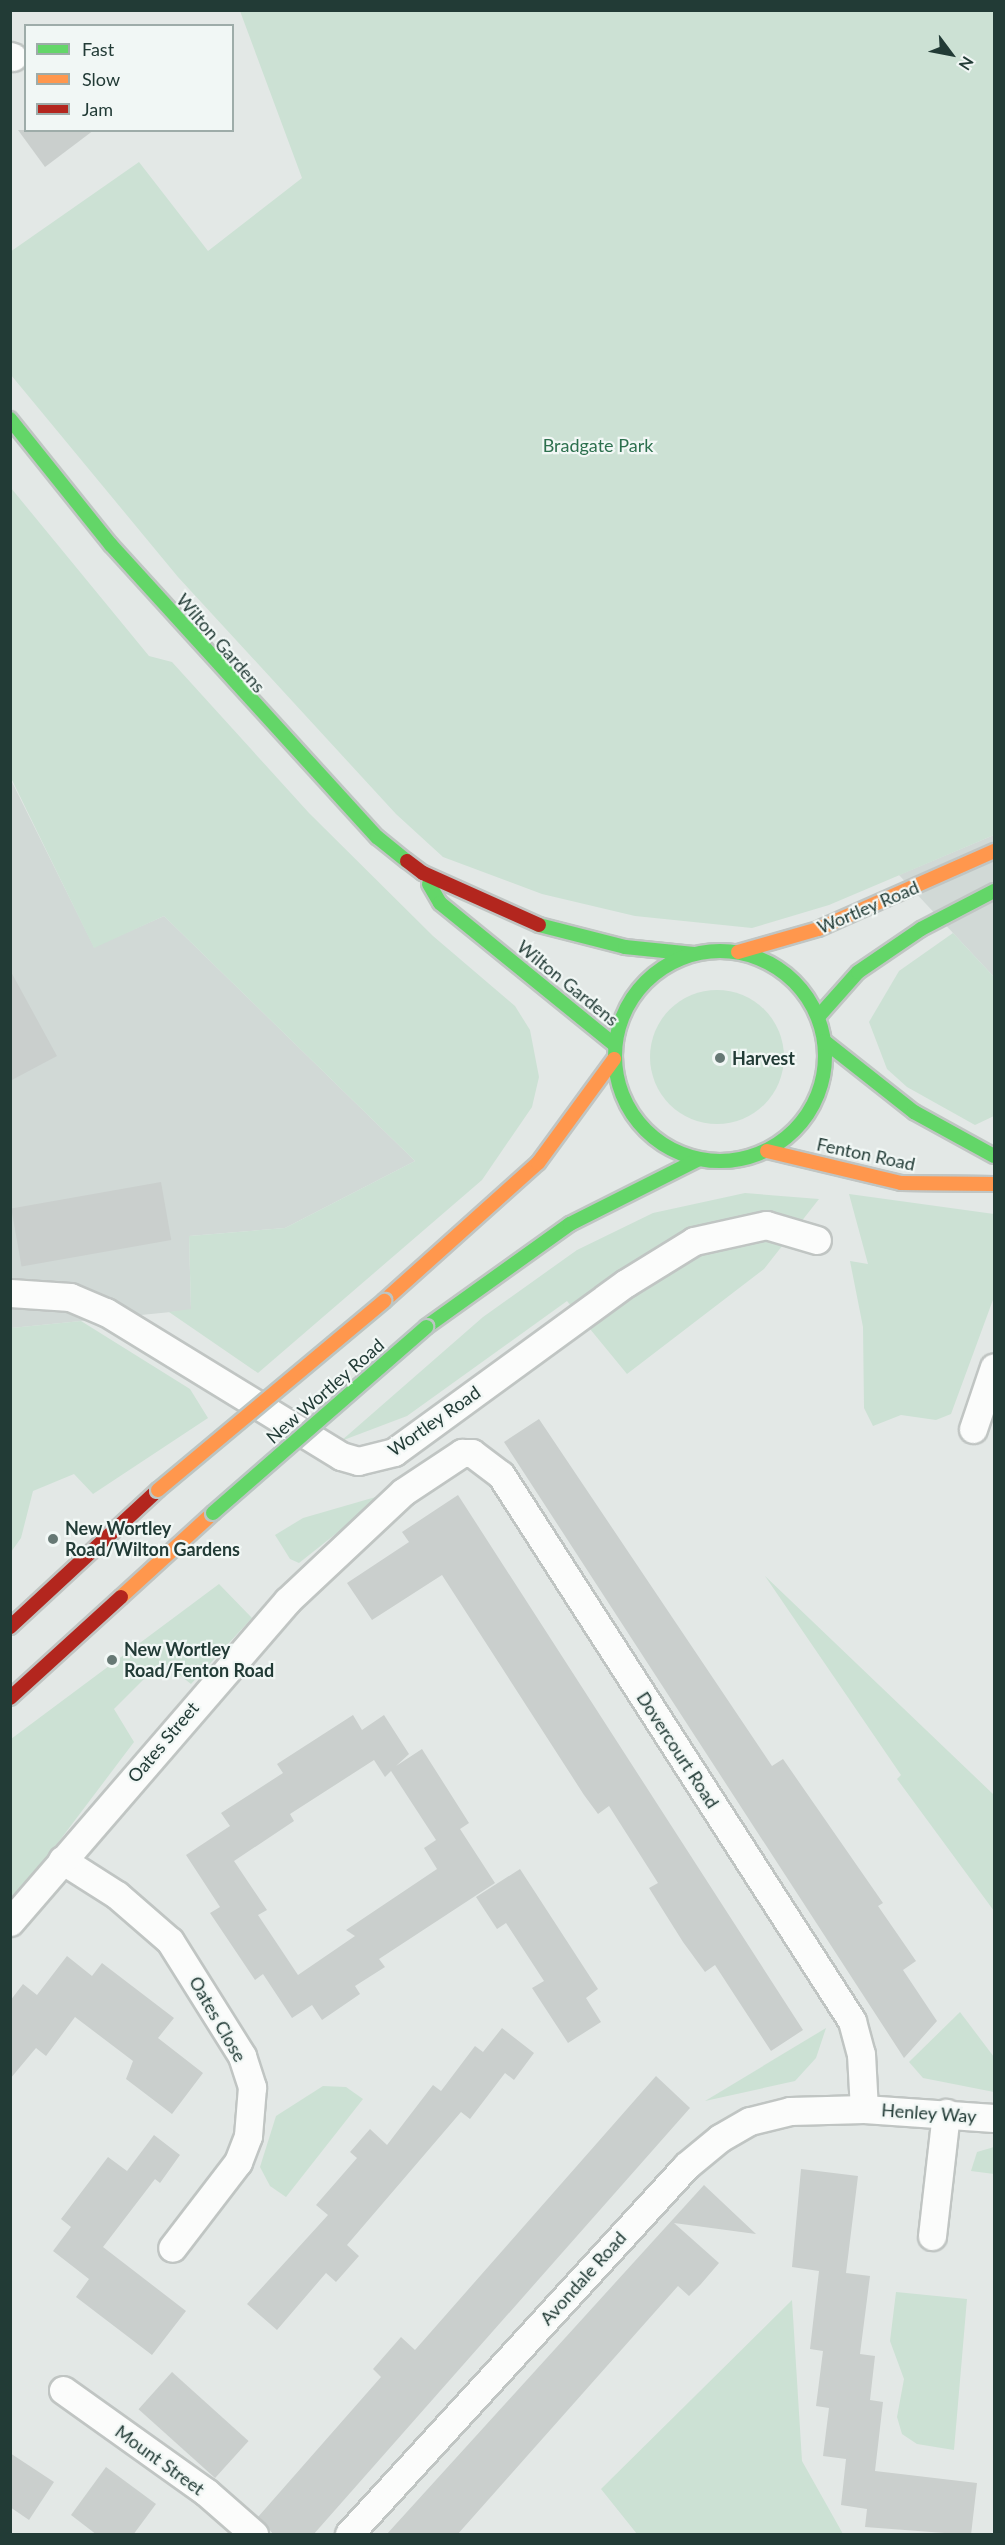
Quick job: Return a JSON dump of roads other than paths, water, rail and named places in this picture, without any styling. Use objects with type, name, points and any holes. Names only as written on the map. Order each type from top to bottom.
[{"type":"main road","name":"Wilton Gardens","points":[[10,418],[111,545],[279,735],[377,837],[423,873],[546,928],[625,946],[694,954]]},
{"type":"main road","name":"Wortley Road","points":[[738,952],[818,929],[994,851]]},
{"type":"main road","name":"Wilton Gardens","points":[[423,873],[440,903],[615,1052]]},
{"type":"main road","points":[[818,1017],[858,972],[921,928],[994,891]]},
{"type":"main road","points":[[738,952],[772,964],[790,979],[818,1017],[824,1041],[824,1074],[813,1105],[793,1132],[767,1151],[734,1160],[699,1160],[666,1147],[639,1124],[621,1094],[615,1052],[621,1020],[638,990],[670,963],[694,954],[738,952]]},
{"type":"main road","points":[[824,1041],[914,1112],[994,1156]]},
{"type":"main road","name":"New Wortley Road","points":[[10,1626],[158,1490],[384,1301],[538,1163],[615,1052]]},
{"type":"main road","name":"Fenton Road","points":[[767,1151],[902,1183],[994,1184]]},
{"type":"main road","name":"New Wortley Road","points":[[10,1698],[213,1513],[426,1327],[570,1224],[699,1160]]},
{"type":"street","name":"Wortley Road","points":[[10,1293],[70,1297],[106,1312],[341,1456],[358,1461],[394,1452],[626,1283],[694,1241],[766,1225],[817,1240]]},
{"type":"street","points":[[973,1429],[994,1367]]},
{"type":"street","name":"Dovercourt Road","points":[[430,1473],[462,1453],[482,1458],[501,1475],[852,2021],[861,2054],[864,2109]]},
{"type":"street","name":"Oates Street","points":[[10,1922],[208,1689],[319,1570],[430,1473]]},
{"type":"street","name":"Oates Close","points":[[62,1860],[117,1895],[170,1941],[242,2055],[252,2087],[248,2136],[238,2162],[172,2248]]},
{"type":"street","name":"Henley Way","points":[[864,2109],[994,2118]]},
{"type":"street","name":"Avondale Road","points":[[349,2535],[686,2166],[750,2121],[790,2111],[864,2109]]},
{"type":"street","points":[[932,2235],[946,2113]]},
{"type":"street","name":"Mount Street","points":[[63,2390],[206,2492],[254,2535]]},
{"type":"place","name":"Harvest","points":[[720,1058]]},
{"type":"place","name":"New Wortley Road/Wilton Gardens","points":[[53,1539]]},
{"type":"place","name":"New Wortley Road/Fenton Road","points":[[112,1660]]},
{"type":"park label","name":"Bradgate Park","points":[[598,445]]}]
